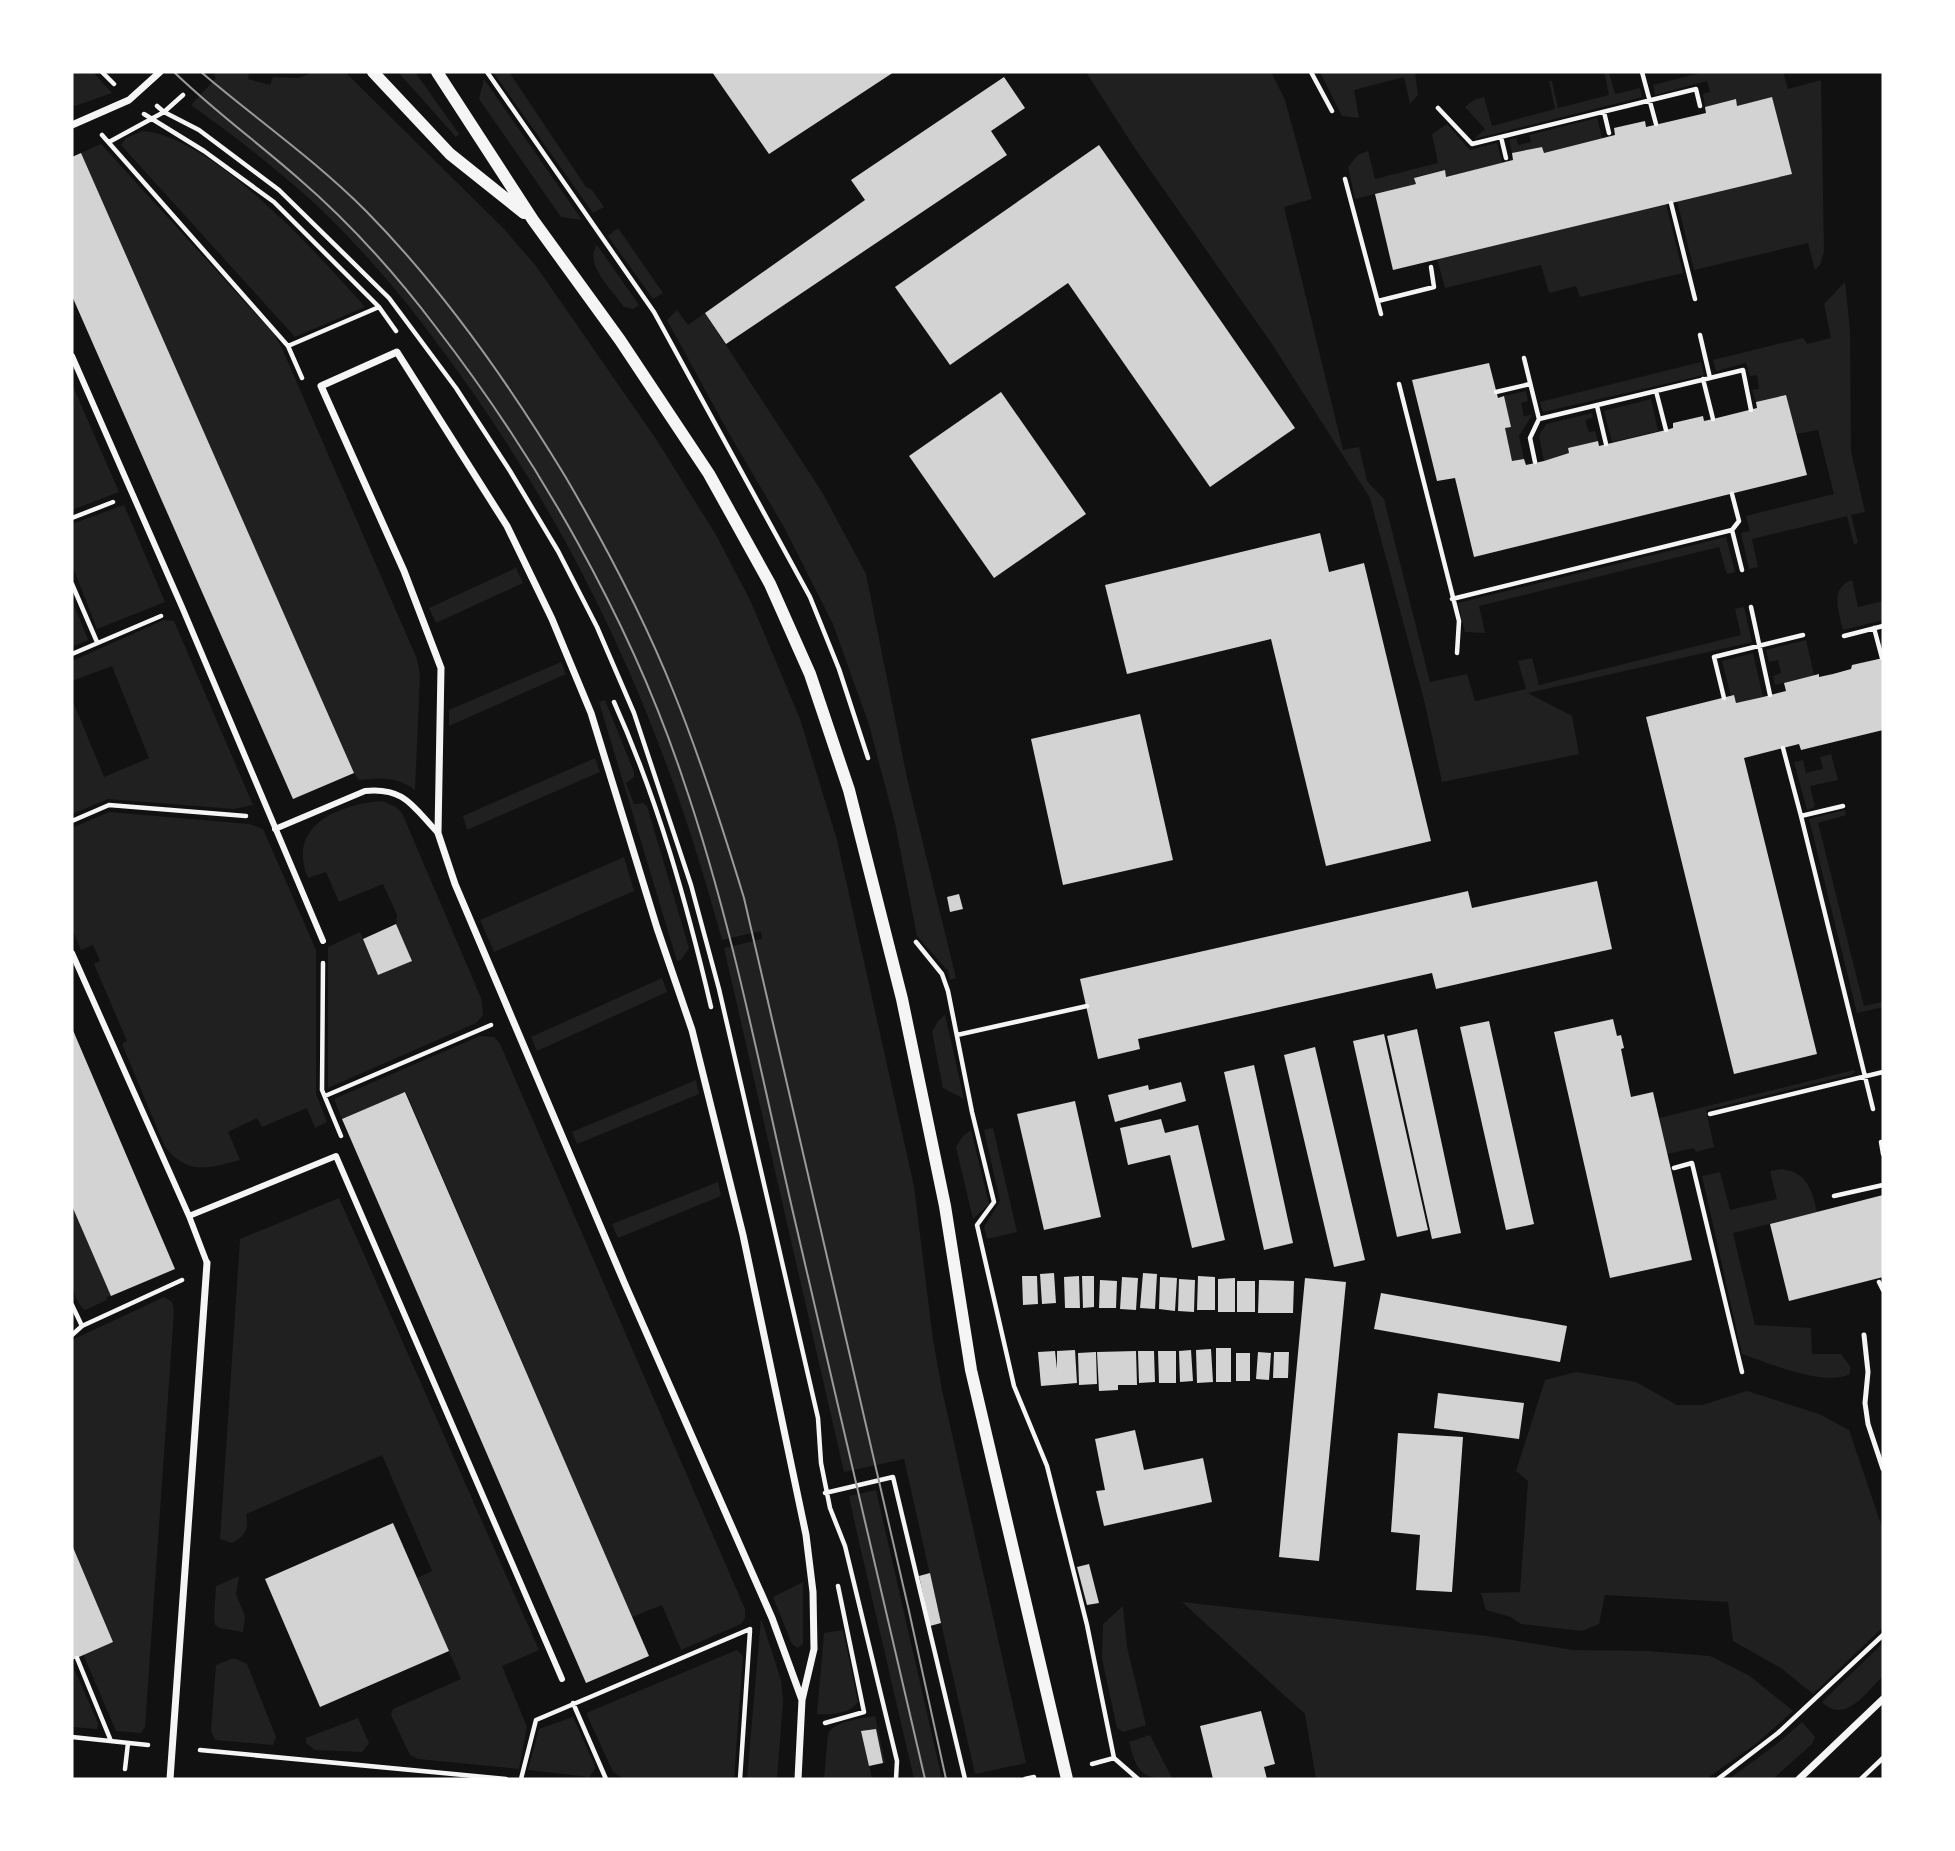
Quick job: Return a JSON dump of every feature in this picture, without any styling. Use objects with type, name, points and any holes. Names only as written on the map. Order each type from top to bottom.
[{"type":"street","points":[[72,125],[129,100],[160,72]]},
{"type":"street","points":[[373,72],[450,154],[533,220]]},
{"type":"street","points":[[441,73],[533,220],[648,382],[744,532],[793,634],[833,737],[902,999],[943,1194],[971,1370],[1068,1779]]},
{"type":"street","points":[[798,1779],[802,1700],[814,1649],[813,1592],[806,1535],[743,1235],[692,1030],[657,928],[594,723],[552,619],[507,526],[397,352],[321,386],[404,571],[441,668],[438,833],[455,884],[624,1282],[762,1595],[802,1700]]},
{"type":"street","points":[[72,356],[182,607],[323,941]]},
{"type":"street","points":[[275,829],[365,791],[380,790],[401,795],[438,833]]},
{"type":"street","points":[[72,954],[189,1216],[207,1263],[170,1779]]},
{"type":"street","points":[[189,1216],[336,1156],[562,1679]]},
{"type":"street","points":[[1799,1779],[1883,1699]]},
{"type":"lane","points":[[1864,1335],[1868,1372],[1865,1403],[1868,1424],[1883,1469]]},
{"type":"path","points":[[102,72],[117,88]]},
{"type":"path","points":[[1311,72],[1332,111]]},
{"type":"path","points":[[1642,72],[1656,124]]},
{"type":"path","points":[[1438,108],[1472,144],[1696,89],[1700,106]]},
{"type":"path","points":[[109,142],[164,113],[183,95]]},
{"type":"path","points":[[150,100],[164,113],[199,130]]},
{"type":"path","points":[[140,110],[151,120],[204,150]]},
{"type":"path","points":[[1604,112],[1609,133]]},
{"type":"path","points":[[86,119],[288,346],[305,384]]},
{"type":"path","points":[[1501,137],[1506,158]]},
{"type":"path","points":[[1345,179],[1381,314]]},
{"type":"path","points":[[1671,203],[1695,299]]},
{"type":"path","points":[[1378,301],[1434,287],[1431,267]]},
{"type":"path","points":[[288,346],[379,307]]},
{"type":"path","points":[[1700,335],[1710,378]]},
{"type":"path","points":[[1524,358],[1539,419],[1530,438],[1535,463]]},
{"type":"path","points":[[1539,419],[1743,370],[1751,410]]},
{"type":"path","points":[[1703,379],[1713,419]]},
{"type":"path","points":[[1496,392],[1530,383]]},
{"type":"path","points":[[1399,384],[1459,621],[1457,653]]},
{"type":"path","points":[[1656,391],[1666,430]]},
{"type":"path","points":[[1597,406],[1606,444]]},
{"type":"path","points":[[72,518],[133,494]]},
{"type":"path","points":[[1452,599],[1732,530],[1739,521],[1732,494]]},
{"type":"path","points":[[1732,530],[1742,570]]},
{"type":"path","points":[[72,584],[97,642]]},
{"type":"path","points":[[72,654],[182,607]]},
{"type":"path","points":[[1751,607],[1770,695]]},
{"type":"path","points":[[1844,636],[1883,626]]},
{"type":"path","points":[[1874,628],[1882,658]]},
{"type":"path","points":[[1724,698],[1714,657],[1803,635]]},
{"type":"path","points":[[622,719],[657,810],[697,947]]},
{"type":"path","points":[[1783,748],[1873,1110]]},
{"type":"path","points":[[72,821],[109,805],[247,816],[268,813]]},
{"type":"path","points":[[1801,816],[1843,806]]},
{"type":"path","points":[[323,941],[322,1090],[342,1140],[336,1156]]},
{"type":"path","points":[[708,944],[818,1418],[826,1492],[845,1546],[894,1747],[897,1761],[896,1779]]},
{"type":"path","points":[[1087,1006],[957,1035],[994,1202],[977,1225],[1000,1329],[1014,1386],[1047,1466],[1087,1625],[1114,1758],[1138,1779]]},
{"type":"path","points":[[325,1096],[496,1023]]},
{"type":"path","points":[[1710,1114],[1883,1072]]},
{"type":"path","points":[[1881,1142],[1883,1154]]},
{"type":"path","points":[[1674,1168],[1692,1163],[1742,1372]]},
{"type":"path","points":[[1834,1196],[1883,1185]]},
{"type":"path","points":[[73,1332],[182,1280]]},
{"type":"path","points":[[1879,1282],[1883,1290]]},
{"type":"path","points":[[73,1309],[82,1326]]},
{"type":"path","points":[[814,1495],[893,1477],[965,1779]]},
{"type":"path","points":[[824,1733],[825,1721],[864,1712],[837,1581]]},
{"type":"path","points":[[521,1779],[536,1720],[750,1629],[740,1779]]},
{"type":"path","points":[[1718,1779],[1788,1724],[1883,1635]]},
{"type":"path","points":[[76,1658],[111,1741]]},
{"type":"path","points":[[574,1704],[606,1779]]},
{"type":"path","points":[[72,1737],[148,1745]]},
{"type":"path","points":[[125,1769],[128,1743]]},
{"type":"path","points":[[200,1750],[506,1779]]},
{"type":"path","points":[[1092,1763],[1114,1758]]},
{"type":"path","points":[[1861,1779],[1883,1758]]},
{"type":"path","points":[[1025,1779],[1034,1777]]},
{"type":"shaded area","points":[[72,72],[93,72],[112,93],[72,107]]},
{"type":"shaded area","points":[[217,72],[249,72],[248,79],[270,85],[273,77],[299,78],[314,72],[345,72],[504,229],[536,266],[656,439],[716,535],[751,602],[800,719],[837,840],[914,1186],[933,1340],[942,1390],[1026,1763],[975,1774],[904,1459],[844,1472],[724,948],[762,939],[761,931],[722,940],[677,793],[621,654],[554,520],[514,455],[433,338],[350,238],[290,181],[191,105],[216,78],[214,75]]},
{"type":"shaded area","points":[[398,72],[415,72],[459,134],[456,137]]},
{"type":"shaded area","points":[[493,72],[509,72],[586,187],[592,190],[604,207],[593,213]]},
{"type":"shaded area","points":[[1086,72],[1271,72],[1285,100],[1312,199],[1284,207],[1343,450],[1359,447],[1367,481],[1384,499],[1430,682],[1467,674],[1475,701],[1526,689],[1518,661],[1532,658],[1539,685],[1741,635],[1735,609],[1744,607],[1752,642],[1528,693],[1572,716],[1579,754],[1442,782],[1425,704],[1370,498],[1272,344],[1136,150]]},
{"type":"shaded area","points":[[1320,72],[1415,72],[1418,95],[1410,104],[1404,77],[1354,90],[1359,118],[1342,116]]},
{"type":"shaded area","points":[[1604,72],[1609,72],[1615,94],[1640,88],[1642,97],[1474,139],[1485,129],[1465,107],[1474,100],[1484,97],[1492,126],[1555,109],[1549,81],[1552,81],[1558,108],[1609,95]]},
{"type":"shaded area","points":[[1704,72],[1783,72],[1788,89],[1821,80],[1824,251],[1820,265],[1815,270],[1808,243],[1694,270],[1677,201],[1791,173],[1772,97],[1737,106],[1736,100],[1705,107],[1703,94],[1710,92],[1707,81],[1655,95],[1653,85]]},
{"type":"shaded area","points":[[484,79],[582,220],[561,217],[479,99]]},
{"type":"shaded area","points":[[1597,118],[1602,138],[1544,153],[1542,147],[1512,153],[1509,140],[1516,138],[1518,145],[1531,142],[1529,135]]},
{"type":"shaded area","points":[[1447,124],[1470,150],[1497,143],[1502,163],[1446,177],[1444,170],[1415,177],[1416,184],[1355,199],[1348,167],[1358,155],[1368,151],[1375,179],[1438,163],[1432,134]]},
{"type":"shaded area","points":[[143,131],[171,138],[200,153],[232,175],[293,230],[365,307],[295,337],[121,145],[126,138]]},
{"type":"shaded area","points":[[101,144],[274,334],[281,346],[417,659],[420,676],[415,790],[401,782],[388,779],[359,780],[354,773],[81,153]]},
{"type":"shaded area","points":[[1666,204],[1683,273],[1580,297],[1576,286],[1549,293],[1541,265],[1445,288],[1437,259]]},
{"type":"shaded area","points":[[618,228],[663,293],[653,299],[608,236]]},
{"type":"shaded area","points":[[597,245],[639,305],[633,309],[624,307],[596,269],[594,252]]},
{"type":"shaded area","points":[[1845,282],[1850,330],[1851,451],[1865,512],[1851,515],[1858,543],[1854,544],[1847,516],[1752,539],[1758,567],[1749,569],[1741,533],[1750,531],[1746,516],[1834,494],[1818,430],[1796,434],[1786,395],[1756,402],[1752,390],[1759,389],[1757,375],[1750,376],[1746,363],[1716,371],[1713,360],[1803,338],[1807,344],[1831,338],[1824,304]]},
{"type":"shaded area","points":[[677,310],[688,325],[705,313],[822,492],[866,574],[907,778],[956,978],[950,980],[948,971],[917,936],[895,823],[869,725],[833,624],[784,527],[667,320]]},
{"type":"shaded area","points":[[1701,362],[1704,375],[1543,412],[1540,402]]},
{"type":"shaded area","points":[[72,384],[119,492],[72,510]]},
{"type":"shaded area","points":[[1526,391],[1528,401],[1521,403],[1524,416],[1532,415],[1519,436],[1524,459],[1512,461],[1505,428],[1504,396]]},
{"type":"shaded area","points":[[1651,399],[1658,431],[1612,442],[1604,411]]},
{"type":"shaded area","points":[[1592,413],[1593,417],[1585,420],[1589,432],[1595,431],[1598,441],[1568,448],[1569,453],[1544,461],[1539,436],[1546,424]]},
{"type":"shaded area","points":[[124,505],[165,602],[97,629],[72,565],[72,524]]},
{"type":"shaded area","points":[[1726,537],[1735,572],[1727,574],[1719,547],[1479,606],[1485,633],[1465,632],[1458,603]]},
{"type":"shaded area","points":[[516,568],[523,583],[436,623],[429,608]]},
{"type":"shaded area","points":[[1852,580],[1858,607],[1883,601],[1883,620],[1843,630],[1838,595],[1840,589]]},
{"type":"shaded area","points":[[72,600],[88,640],[72,647]]},
{"type":"shaded area","points":[[164,620],[174,621],[253,805],[234,809],[108,799],[72,814],[72,699],[104,777],[149,758],[112,666],[72,681],[72,661]]},
{"type":"shaded area","points":[[1806,640],[1814,675],[1775,685],[1773,676],[1781,673],[1778,660],[1769,662],[1766,650]]},
{"type":"shaded area","points":[[1753,653],[1763,697],[1736,703],[1734,695],[1731,696],[1722,661]]},
{"type":"shaded area","points":[[561,662],[566,674],[449,726],[449,710]]},
{"type":"shaded area","points":[[605,700],[634,772],[634,777],[626,783],[634,804],[643,803],[647,806],[689,948],[681,960],[677,961],[599,702]]},
{"type":"shaded area","points":[[1831,754],[1838,780],[1810,786],[1815,807],[1807,810],[1794,762],[1803,760],[1806,773],[1823,769],[1820,757]]},
{"type":"shaded area","points":[[595,758],[600,772],[467,830],[463,816]]},
{"type":"shaded area","points":[[383,801],[402,813],[481,998],[483,1015],[476,1023],[328,1088],[328,947],[360,932],[378,974],[397,915],[383,884],[339,902],[326,872],[308,878],[303,860],[304,844],[321,821],[335,813],[350,807]]},
{"type":"shaded area","points":[[1845,810],[1846,815],[1818,823],[1864,1006],[1883,1002],[1883,1007],[1857,1013],[1809,819]]},
{"type":"shaded area","points":[[109,812],[249,824],[263,829],[316,950],[316,1094],[327,1122],[315,1128],[307,1108],[262,1127],[257,1118],[228,1132],[240,1160],[209,1167],[191,1166],[182,1162],[165,1147],[122,1044],[127,1041],[94,964],[100,961],[93,945],[81,950],[72,929],[72,828]]},
{"type":"shaded area","points":[[624,857],[634,891],[494,952],[480,920]]},
{"type":"shaded area","points":[[662,978],[667,992],[537,1051],[531,1037]]},
{"type":"shaded area","points":[[945,1015],[964,1099],[943,1088],[932,1032]]},
{"type":"shaded area","points":[[480,1036],[494,1037],[500,1044],[745,1609],[745,1618],[741,1624],[681,1650],[662,1605],[632,1617],[406,1092],[342,1119],[334,1099]]},
{"type":"shaded area","points":[[1854,1070],[1851,1075],[1706,1110],[1714,1147],[1696,1152],[1694,1148],[1667,1154],[1659,1118]]},
{"type":"shaded area","points":[[696,1080],[699,1094],[577,1144],[572,1132]]},
{"type":"shaded area","points":[[993,1128],[1017,1232],[987,1239],[984,1227],[1000,1201],[984,1130]]},
{"type":"shaded area","points":[[971,1130],[989,1204],[973,1219],[956,1147]]},
{"type":"shaded area","points":[[1782,1169],[1803,1178],[1813,1196],[1817,1212],[1733,1233],[1755,1325],[1811,1328],[1812,1354],[1841,1354],[1850,1366],[1850,1374],[1826,1378],[1812,1376],[1742,1354],[1702,1176],[1720,1172],[1730,1210],[1777,1199],[1770,1171]]},
{"type":"shaded area","points":[[718,1182],[721,1196],[618,1238],[612,1224]]},
{"type":"shaded area","points":[[339,1198],[539,1650],[502,1666],[527,1727],[519,1769],[418,1759],[410,1755],[391,1715],[393,1709],[461,1679],[417,1578],[432,1571],[382,1455],[246,1514],[247,1527],[241,1537],[232,1543],[220,1539],[240,1239]]},
{"type":"shaded area","points":[[72,1206],[111,1296],[85,1310],[78,1302],[72,1277]]},
{"type":"shaded area","points":[[164,1297],[172,1302],[174,1311],[145,1727],[141,1733],[116,1731],[83,1654],[113,1642],[72,1545],[72,1340]]},
{"type":"shaded area","points":[[1576,1372],[1636,1382],[1677,1405],[1702,1405],[1747,1391],[1819,1414],[1849,1430],[1883,1530],[1883,1627],[1813,1694],[1781,1668],[1733,1641],[1728,1602],[1605,1595],[1599,1624],[1582,1631],[1521,1624],[1511,1617],[1486,1610],[1481,1593],[1520,1592],[1528,1481],[1516,1471],[1545,1380]]},
{"type":"shaded area","points":[[876,1490],[942,1779],[914,1779],[857,1533],[849,1496]]},
{"type":"shaded area","points":[[239,1576],[236,1594],[245,1616],[243,1632],[220,1628],[215,1625],[214,1617],[216,1586]]},
{"type":"shaded area","points":[[803,1582],[803,1644],[798,1648],[792,1644],[773,1597]]},
{"type":"shaded area","points":[[1182,1602],[1487,1636],[1573,1650],[1647,1651],[1710,1656],[1750,1676],[1793,1711],[1757,1743],[1706,1779],[1316,1779],[1305,1714]]},
{"type":"shaded area","points":[[1123,1606],[1127,1647],[1146,1725],[1123,1732],[1117,1728],[1102,1659],[1103,1624]]},
{"type":"shaded area","points":[[761,1618],[781,1680],[783,1701],[777,1779],[747,1779]]},
{"type":"shaded area","points":[[843,1630],[858,1702],[845,1711],[817,1714],[824,1633]]},
{"type":"shaded area","points":[[1883,1643],[1883,1676],[1863,1697],[1855,1704],[1839,1710],[1822,1702]]},
{"type":"shaded area","points":[[737,1650],[743,1656],[734,1779],[624,1779],[613,1772],[586,1713]]},
{"type":"shaded area","points":[[234,1658],[247,1664],[276,1737],[273,1745],[215,1740],[211,1731],[216,1665]]},
{"type":"shaded area","points":[[72,1664],[98,1723],[97,1729],[72,1727]]},
{"type":"shaded area","points":[[875,1716],[885,1763],[876,1729],[862,1732],[872,1779],[824,1779],[828,1734],[831,1729],[849,1721]]},
{"type":"shaded area","points":[[573,1717],[594,1764],[595,1769],[589,1777],[528,1770],[539,1729]]},
{"type":"shaded area","points":[[358,1718],[369,1743],[362,1752],[315,1750],[306,1743],[306,1738]]},
{"type":"shaded area","points":[[1802,1722],[1815,1737],[1812,1744],[1773,1779],[1729,1779],[1778,1743]]},
{"type":"shaded area","points":[[1150,1735],[1173,1779],[1147,1775],[1138,1767],[1129,1742]]},
{"type":"building","points":[[712,72],[894,72],[769,154]]},
{"type":"building","points":[[1004,77],[1025,108],[991,131],[1007,155],[726,344],[705,313],[865,200],[851,180]]},
{"type":"building","points":[[1772,97],[1792,174],[1393,270],[1375,194],[1416,184],[1414,178],[1445,170],[1446,177],[1513,160],[1512,153],[1542,147],[1544,153],[1615,135],[1614,128],[1645,121],[1646,127],[1706,113],[1705,107],[1736,99],[1737,106]]},
{"type":"building","points":[[1099,145],[1295,428],[1210,487],[1068,283],[950,365],[895,287]]},
{"type":"building","points":[[81,153],[354,773],[293,799],[72,296],[72,157]]},
{"type":"building","points":[[1489,363],[1498,398],[1504,396],[1511,427],[1505,428],[1512,461],[1524,459],[1526,465],[1544,461],[1569,453],[1568,448],[1598,441],[1599,446],[1673,428],[1673,423],[1703,416],[1704,421],[1713,419],[1757,408],[1756,402],[1786,395],[1807,475],[1474,557],[1455,478],[1437,481],[1412,380]]},
{"type":"building","points":[[1001,392],[1086,514],[994,578],[909,456]]},
{"type":"building","points":[[1320,533],[1329,572],[1364,563],[1431,841],[1326,866],[1271,639],[1127,674],[1105,585]]},
{"type":"building","points":[[1883,658],[1883,730],[1801,750],[1799,744],[1744,758],[1817,1054],[1734,1074],[1646,717],[1734,695],[1736,703],[1763,697],[1786,691],[1784,683],[1819,674],[1819,677],[1833,674],[1851,669],[1852,665]]},
{"type":"building","points":[[1140,714],[1173,860],[1063,885],[1031,739]]},
{"type":"building","points":[[1597,881],[1612,949],[1436,989],[1432,973],[1138,1039],[1140,1049],[1098,1059],[1080,979],[1468,891],[1472,908]]},
{"type":"building","points":[[959,894],[963,909],[950,912],[947,897]]},
{"type":"building","points":[[396,924],[412,961],[378,975],[363,939]]},
{"type":"building","points":[[1613,1019],[1617,1036],[1621,1035],[1624,1048],[1621,1049],[1631,1097],[1653,1092],[1692,1260],[1610,1278],[1554,1032]]},
{"type":"building","points":[[1489,1021],[1534,1224],[1506,1230],[1460,1027]]},
{"type":"building","points":[[72,1028],[175,1269],[111,1296],[72,1206]]},
{"type":"building","points":[[1417,1029],[1461,1233],[1432,1239],[1387,1036]]},
{"type":"building","points":[[1384,1034],[1428,1230],[1397,1237],[1353,1041]]},
{"type":"building","points":[[1315,1047],[1365,1260],[1334,1267],[1284,1055]]},
{"type":"building","points":[[1254,1065],[1293,1243],[1264,1250],[1224,1072]]},
{"type":"building","points":[[1181,1082],[1186,1101],[1115,1122],[1108,1095],[1148,1085],[1149,1090]]},
{"type":"building","points":[[405,1092],[649,1656],[586,1683],[342,1119]]},
{"type":"building","points":[[1075,1101],[1101,1217],[1044,1230],[1017,1114]]},
{"type":"building","points":[[1161,1119],[1165,1133],[1198,1125],[1225,1240],[1192,1248],[1170,1155],[1128,1165],[1120,1128]]},
{"type":"building","points":[[1883,1195],[1883,1277],[1789,1301],[1770,1224]]},
{"type":"building","points":[[1054,1273],[1056,1303],[1042,1304],[1040,1274]]},
{"type":"building","points":[[1143,1273],[1157,1274],[1155,1309],[1140,1308]]},
{"type":"building","points":[[1022,1276],[1037,1276],[1038,1304],[1023,1305]]},
{"type":"building","points":[[1079,1276],[1080,1308],[1065,1308],[1064,1277]]},
{"type":"building","points":[[1082,1276],[1094,1276],[1094,1307],[1083,1308]]},
{"type":"building","points":[[1198,1276],[1215,1277],[1215,1310],[1197,1310]]},
{"type":"building","points":[[1122,1277],[1138,1278],[1136,1310],[1120,1309]]},
{"type":"building","points":[[1160,1277],[1177,1278],[1175,1311],[1159,1309]]},
{"type":"building","points":[[1235,1278],[1235,1312],[1218,1312],[1218,1279]]},
{"type":"building","points":[[1305,1278],[1346,1282],[1319,1561],[1279,1557]]},
{"type":"building","points":[[1179,1279],[1195,1280],[1194,1312],[1178,1311]]},
{"type":"building","points":[[1100,1280],[1117,1281],[1116,1308],[1099,1308]]},
{"type":"building","points":[[1259,1280],[1294,1281],[1293,1313],[1258,1313]]},
{"type":"building","points":[[1237,1281],[1255,1281],[1255,1312],[1237,1312]]},
{"type":"building","points":[[1381,1293],[1567,1326],[1560,1362],[1374,1329]]},
{"type":"building","points":[[1216,1348],[1231,1348],[1231,1382],[1216,1382]]},
{"type":"building","points":[[1211,1349],[1213,1382],[1197,1383],[1196,1350]]},
{"type":"building","points":[[1075,1350],[1077,1383],[1041,1386],[1038,1352],[1055,1351],[1057,1369],[1057,1351]]},
{"type":"building","points":[[1191,1350],[1193,1381],[1180,1382],[1179,1351]]},
{"type":"building","points":[[1136,1351],[1137,1385],[1118,1385],[1118,1390],[1099,1391],[1097,1352]]},
{"type":"building","points":[[1138,1351],[1154,1351],[1155,1382],[1139,1383]]},
{"type":"building","points":[[1158,1351],[1176,1351],[1176,1383],[1159,1383]]},
{"type":"building","points":[[1096,1352],[1097,1384],[1079,1385],[1078,1353]]},
{"type":"building","points":[[1258,1352],[1271,1353],[1269,1380],[1256,1379]]},
{"type":"building","points":[[1274,1352],[1289,1352],[1288,1378],[1273,1378]]},
{"type":"building","points":[[1236,1353],[1250,1353],[1250,1381],[1236,1381]]},
{"type":"building","points":[[1438,1393],[1524,1403],[1519,1439],[1434,1428]]},
{"type":"building","points":[[1135,1430],[1144,1470],[1203,1458],[1212,1502],[1104,1526],[1096,1491],[1105,1490],[1095,1439]]},
{"type":"building","points":[[1398,1433],[1463,1437],[1452,1592],[1416,1590],[1420,1535],[1391,1532]]},
{"type":"building","points":[[393,1523],[449,1651],[320,1707],[265,1579]]},
{"type":"building","points":[[72,1545],[113,1642],[72,1660]]},
{"type":"building","points":[[1089,1564],[1099,1603],[1087,1605],[1077,1567]]},
{"type":"building","points":[[930,1573],[941,1623],[930,1626],[919,1576]]},
{"type":"building","points":[[1261,1711],[1275,1764],[1264,1767],[1267,1779],[1213,1779],[1200,1726]]},
{"type":"building","points":[[876,1729],[883,1763],[869,1766],[861,1731]]},
{"type":"tram line","points":[[174,72],[335,212],[388,267],[420,306],[473,377],[545,486],[578,543],[636,660],[683,779],[730,938],[925,1779]]},
{"type":"tram line","points":[[201,72],[346,192],[395,241],[448,305],[498,372],[565,476],[624,583],[650,637],[684,718],[744,898],[946,1779]]}]
